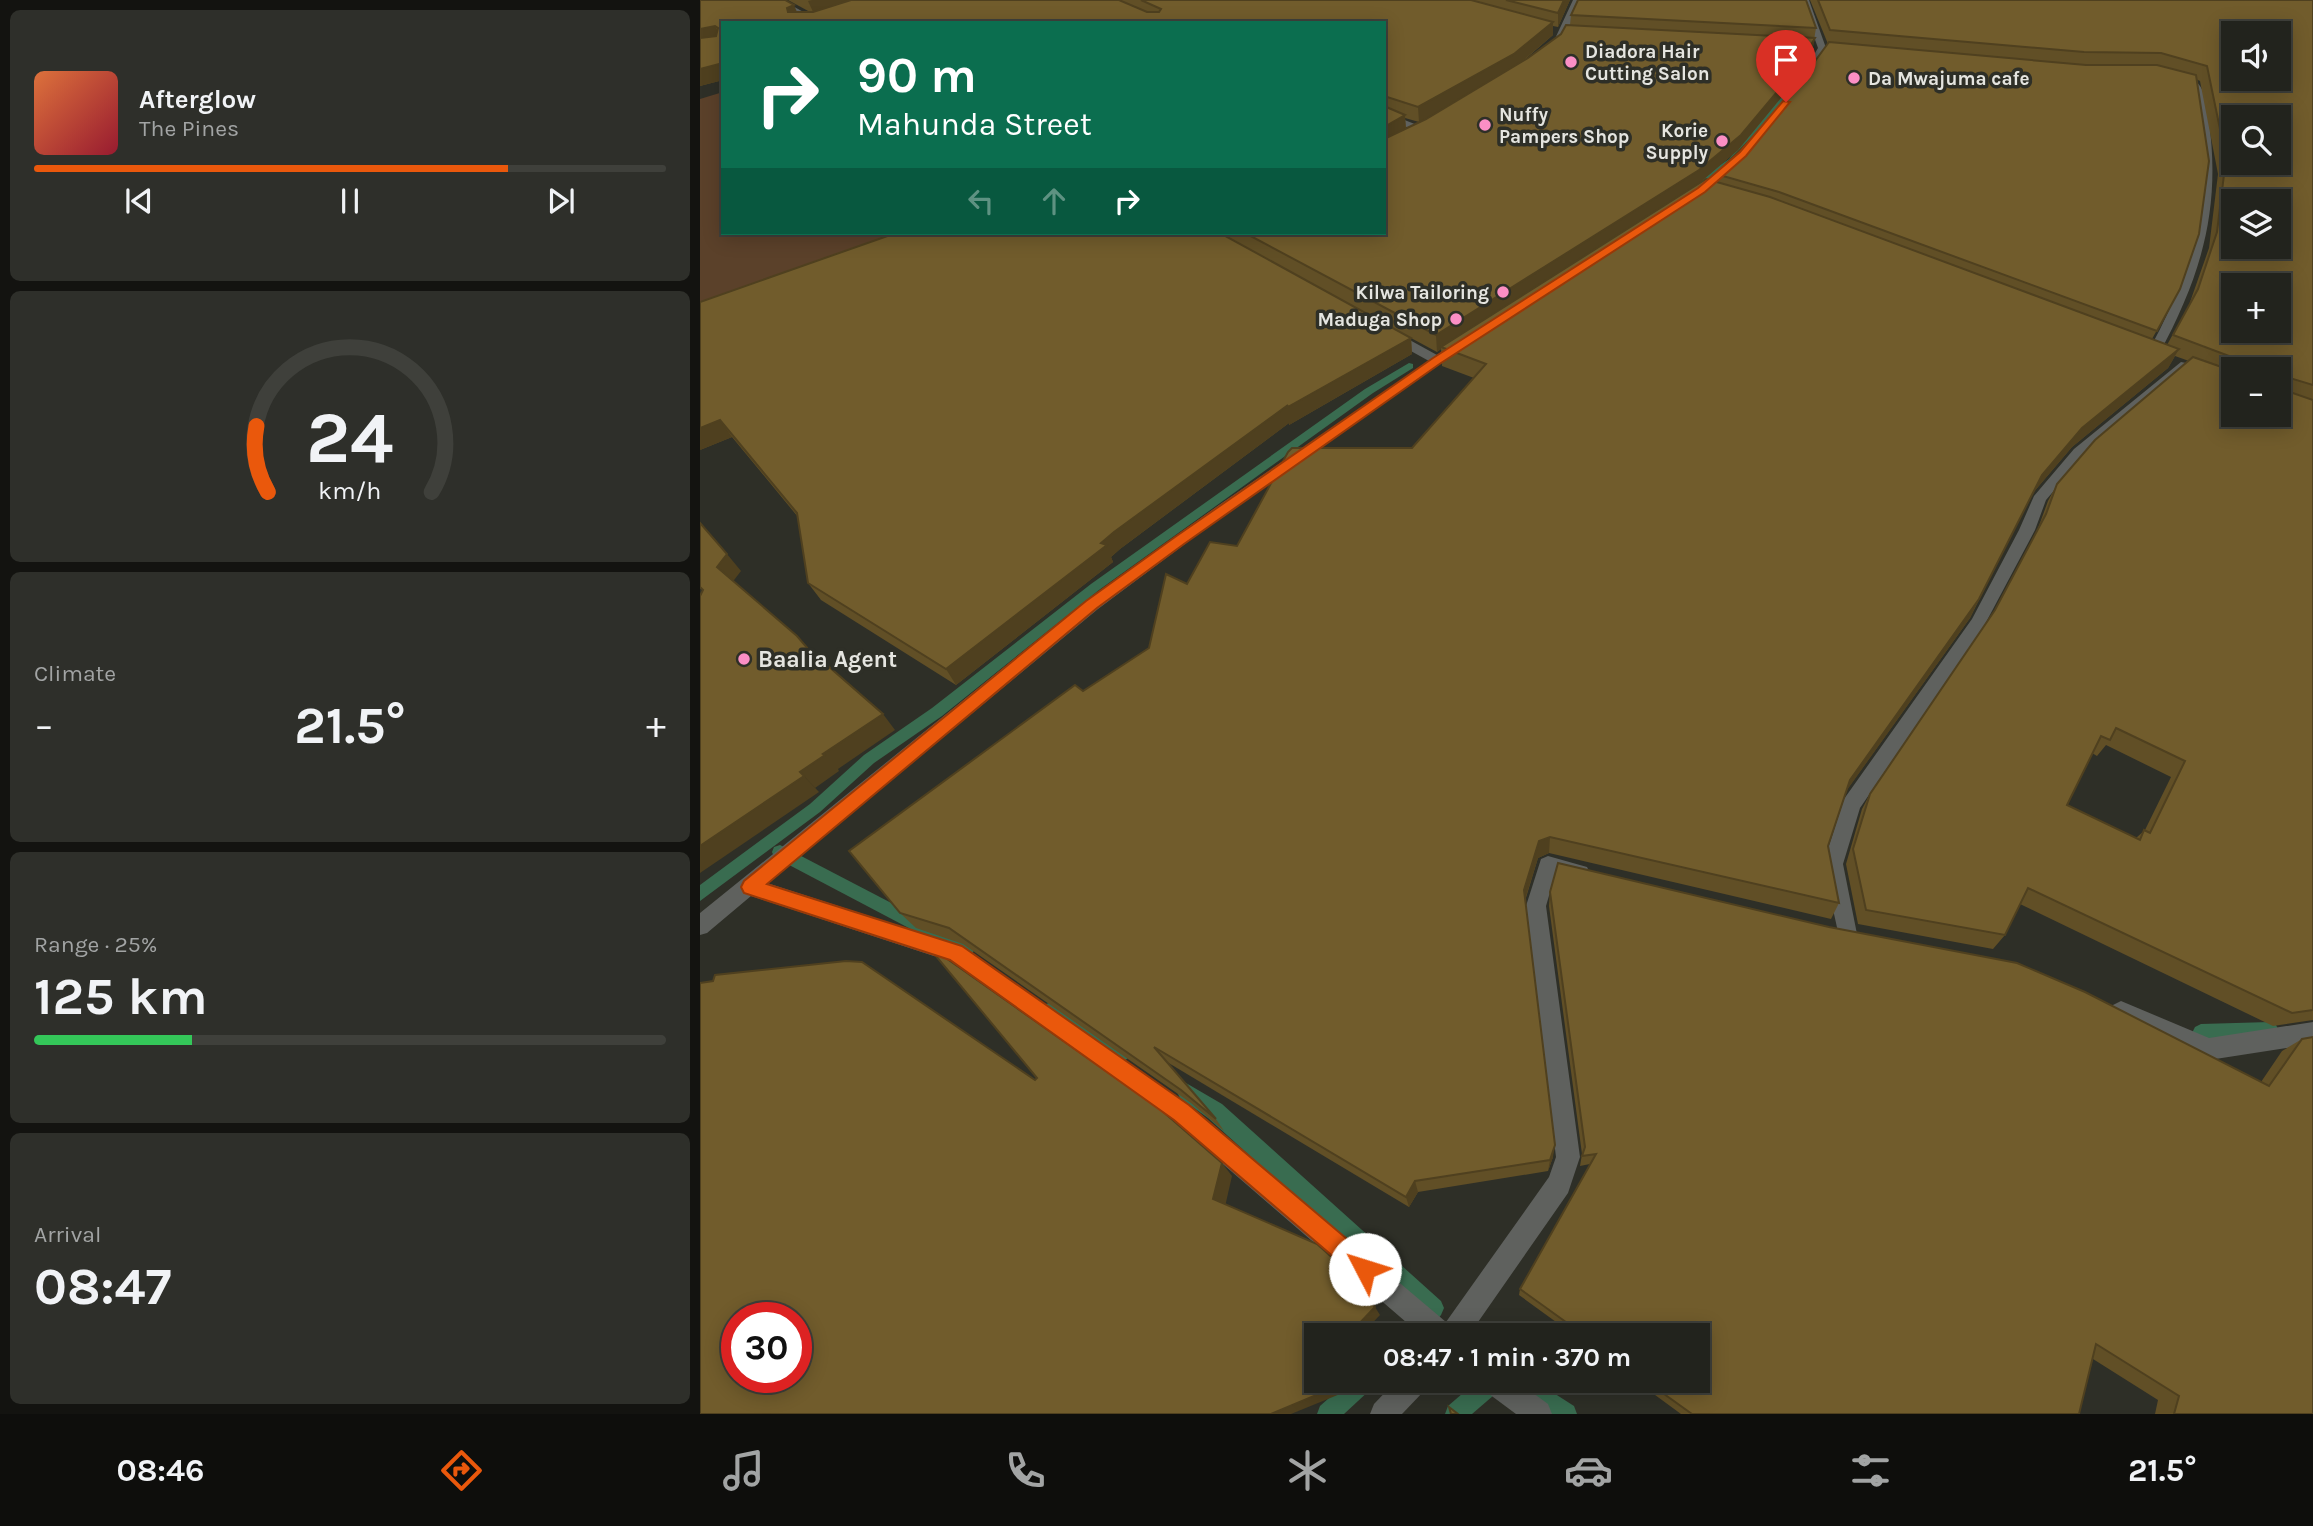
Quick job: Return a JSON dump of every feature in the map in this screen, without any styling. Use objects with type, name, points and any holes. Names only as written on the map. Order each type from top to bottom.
[{"type":"street","points":[[776,0],[819,19]]},
{"type":"street","points":[[1534,60],[1556,44],[1577,0]]},
{"type":"street","points":[[1805,0],[1822,48]]},
{"type":"street","points":[[1549,30],[1576,34]]},
{"type":"street","points":[[1751,144],[1800,85],[1822,48]]},
{"type":"street","points":[[1809,49],[1834,50]]},
{"type":"street","points":[[2153,355],[2181,304],[2200,248],[2210,174],[2196,85],[2187,79]]},
{"type":"street","points":[[1386,116],[1417,133],[1432,124]]},
{"type":"street","points":[[1376,327],[1437,360]]},
{"type":"street","points":[[700,926],[1091,605],[1224,508],[1471,338]]},
{"type":"street","points":[[1847,934],[1833,864],[1851,805],[1978,622],[2027,530],[2039,499],[2079,452],[2188,368],[2140,350]]},
{"type":"street","points":[[1461,1323],[1559,1184],[1567,1157],[1536,906],[1548,865],[1600,877]]},
{"type":"street","points":[[750,887],[955,953],[1181,1113],[1427,1323]]},
{"type":"street","points":[[1822,929],[1873,939]]},
{"type":"street","points":[[2095,1001],[2209,1049],[2313,1033]]},
{"type":"street","points":[[1384,1414],[1403,1393]]},
{"type":"street","points":[[1511,1393],[1538,1414]]},
{"type":"shaded area","points":[[721,93],[721,235],[929,235],[700,318],[700,99]]},
{"type":"building","points":[[700,0],[785,0],[794,5],[787,8],[788,12],[813,12],[851,0],[1119,0],[1147,12],[1159,12],[1161,9],[1141,0],[1471,0],[1553,22],[1514,54],[1418,107],[1386,97],[1386,21],[721,21],[721,64],[700,69],[700,38],[716,36],[718,28],[715,26],[700,29]]},
{"type":"building","points":[[1506,0],[1564,0],[1558,13]]},
{"type":"building","points":[[1578,0],[1806,0],[1816,28],[1571,15]]},
{"type":"building","points":[[1818,0],[2313,0],[2313,385],[2291,378],[2291,357],[2232,357],[2173,335],[2198,289],[2217,232],[2221,199],[2221,259],[2291,259],[2291,189],[2222,189],[2224,175],[2291,175],[2291,105],[2221,105],[2221,134],[2207,66],[2161,53],[2084,52],[1830,30]]},
{"type":"building","points":[[1566,25],[1815,38],[1797,68],[1741,135],[1699,170],[1436,335],[1249,235],[1386,235],[1386,138],[1426,119],[1528,58],[1561,34]]},
{"type":"building","points":[[1829,42],[2086,65],[2157,65],[2196,75],[2209,161],[2199,234],[2180,289],[2157,331],[1779,192],[1716,174],[1777,113]]},
{"type":"building","points":[[1386,107],[1405,115],[1386,126]]},
{"type":"building","points":[[1706,179],[1770,197],[2179,349],[2082,428],[2042,475],[1979,599],[1850,780],[1828,846],[1839,903],[1550,837],[1539,841],[1524,890],[1555,1145],[1550,1160],[1415,1181],[1406,1197],[1154,1047],[1216,1119],[1181,1090],[949,928],[900,913],[849,851],[1075,685],[1083,691],[1149,648],[1166,574],[1187,584],[1210,542],[1237,546],[1292,448],[1412,448],[1486,364],[1441,347]]},
{"type":"building","points":[[890,235],[1224,235],[1411,338],[1286,408],[1288,405],[1114,532],[1101,543],[1107,545],[946,669],[808,583],[797,513],[720,420],[700,428],[700,302]]},
{"type":"building","points":[[2193,357],[2221,367],[2221,427],[2291,427],[2291,392],[2313,400],[2313,1010],[2292,1013],[2028,888],[2005,935],[1866,910],[1853,849],[1870,794],[1995,610],[2046,514],[2057,484],[2095,440]],"holes":[[[2116,728],[2185,761],[2150,833],[2144,830],[2140,840],[2067,805],[2101,736],[2110,740]]]},
{"type":"building","points":[[700,523],[727,554],[717,567],[797,636],[821,664],[820,659],[883,714],[800,772],[804,776],[700,846],[700,596],[703,590],[700,587]]},
{"type":"building","points":[[1558,863],[1829,927],[2017,963],[2085,992],[2269,1086],[2302,1039],[2313,1037],[2313,1414],[2174,1414],[2179,1396],[2096,1344],[2079,1414],[1692,1414],[1663,1393],[1710,1393],[1710,1323],[1567,1323],[1520,1289],[1596,1154],[1582,1156],[1585,1147],[1550,892]]},
{"type":"building","points":[[926,944],[1160,1109],[1222,1163],[1213,1199],[1317,1244],[1336,1261],[1375,1307],[1360,1323],[1304,1323],[1304,1393],[1321,1393],[1271,1414],[700,1414],[700,983],[713,981],[715,975],[846,961],[862,962],[1035,1080],[1037,1078]]},
{"type":"waterway","points":[[1689,190],[1732,161],[1782,97],[1787,80]]},
{"type":"waterway","points":[[700,894],[815,808],[869,759],[937,712],[1095,587],[1369,391],[1409,366]]},
{"type":"waterway","points":[[780,852],[966,950]]},
{"type":"waterway","points":[[1052,1010],[1121,1053]]},
{"type":"waterway","points":[[2201,1033],[2270,1031]]},
{"type":"waterway","points":[[1186,1092],[1215,1111],[1434,1308],[1421,1323]]},
{"type":"waterway","points":[[1328,1414],[1350,1393]]},
{"type":"waterway","points":[[1456,1414],[1480,1393]]},
{"type":"waterway","points":[[1534,1393],[1566,1414]]},
{"type":"place","name":"Diadora Hair Cutting Salon","points":[[1571,62]]},
{"type":"place","name":"Da Mwajuma cafe","points":[[1854,78]]},
{"type":"place","name":"Nuffy Pampers Shop","points":[[1485,125]]},
{"type":"place","name":"Korie Supply","points":[[1722,141]]},
{"type":"place","name":"Kilwa Tailoring","points":[[1503,292]]},
{"type":"place","name":"Maduga Shop","points":[[1456,319]]},
{"type":"place","name":"Baalia Agent","points":[[744,659]]},
{"type":"route","points":[[1365,1269],[1181,1113],[955,953],[750,887],[1091,605],[1224,508],[1437,360],[1702,190],[1743,154],[1786,102]]}]
